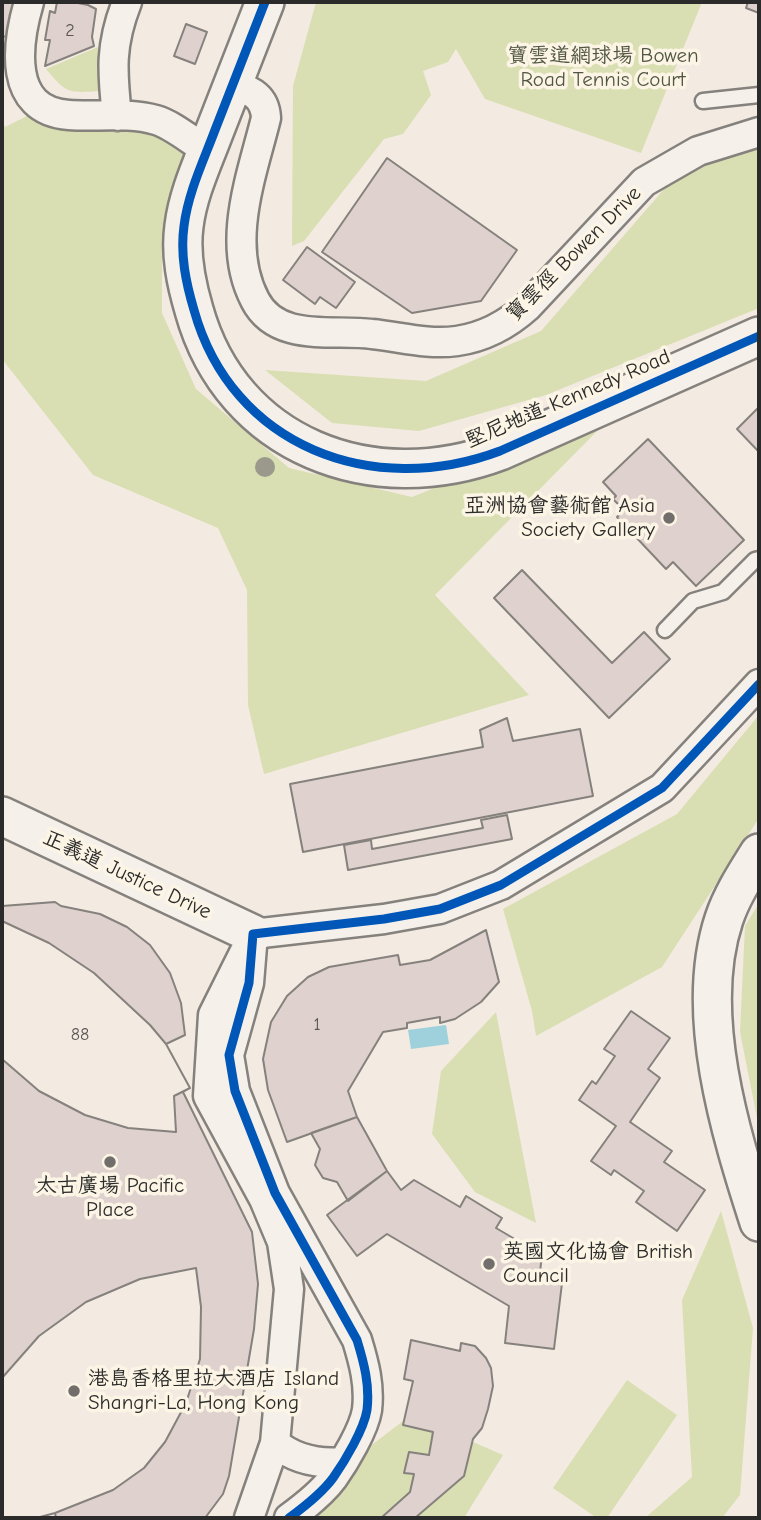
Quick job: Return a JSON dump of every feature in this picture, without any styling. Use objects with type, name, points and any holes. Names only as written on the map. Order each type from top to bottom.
[{"type":"street","points":[[29,2],[19,57],[21,77],[27,91],[44,108],[59,113],[137,116],[161,122],[207,150]]},
{"type":"street","points":[[117,116],[114,43],[127,2]]},
{"type":"street","name":"堅尼地道 Kennedy Road","points":[[265,2],[188,204],[183,250],[190,296],[206,343],[231,386],[263,420],[303,447],[377,467],[405,469],[463,463],[500,451],[759,336]]},
{"type":"street","name":"寶雲徑 Bowen Drive","points":[[233,84],[252,91],[261,98],[267,118],[241,228],[241,251],[246,275],[255,300],[268,317],[285,326],[306,332],[370,333],[434,343],[458,341],[486,334],[515,318],[528,306],[644,182],[698,151],[759,132]]},
{"type":"street","points":[[253,934],[384,919],[440,909],[501,885],[662,788],[759,684]]},
{"type":"street","name":"正義道 Justice Drive","points":[[2,816],[253,934]]},
{"type":"street","points":[[759,853],[725,918],[717,953],[713,1009],[720,1072],[732,1130],[759,1222]]},
{"type":"street","points":[[249,1518],[275,1443],[289,1289],[282,1242],[264,1199],[208,1096],[214,1015],[253,934]]},
{"type":"street","points":[[253,934],[249,983],[229,1055],[235,1091],[275,1193],[357,1340],[365,1366],[366,1411],[362,1427],[332,1479],[289,1518]]},
{"type":"street","points":[[275,1443],[284,1451],[309,1461],[325,1464],[342,1462]]},
{"type":"lane","points":[[704,101],[759,95]]},
{"type":"lane","points":[[665,630],[693,601],[723,593],[759,559]]},
{"type":"green space","name":"寶雲道網球場 Bowen Road Tennis Court","points":[[316,2],[702,2],[641,153],[485,99],[456,49],[448,62],[423,71],[431,95],[403,134],[384,139],[304,241],[292,246],[293,86]]},
{"type":"green space","points":[[98,47],[101,91],[69,90],[46,69]]},
{"type":"green space","points":[[39,110],[139,123],[197,155],[175,233],[162,237],[162,313],[196,389],[289,468],[412,497],[610,418],[435,595],[529,695],[264,774],[248,705],[247,590],[218,528],[93,475],[2,359],[2,121],[5,127]]},
{"type":"green space","points":[[759,143],[759,308],[546,395],[419,431],[332,423],[265,370],[426,381],[541,331],[665,188],[734,148]]},
{"type":"green space","points":[[759,715],[759,818],[662,967],[536,1036],[532,1011],[503,909],[677,814]]},
{"type":"green space","points":[[759,903],[759,1128],[740,1032],[745,926]]},
{"type":"green space","points":[[496,1012],[536,1223],[475,1192],[432,1134],[441,1071]]},
{"type":"green space","points":[[721,1211],[753,1328],[740,1495],[722,1518],[645,1518],[692,1477],[682,1300]]},
{"type":"green space","points":[[627,1380],[677,1415],[607,1518],[597,1518],[553,1488]]},
{"type":"green space","points":[[411,1415],[503,1455],[464,1518],[276,1518]]},
{"type":"water","points":[[446,1025],[449,1044],[411,1049],[408,1030]]},
{"type":"building","points":[[3,2],[22,2],[16,39],[2,36]]},
{"type":"building","points":[[57,2],[73,2],[96,9],[92,37],[94,46],[45,66],[50,40],[45,40],[50,11],[55,13]]},
{"type":"building","points":[[748,2],[759,2],[759,13],[746,8]]},
{"type":"building","points":[[186,24],[207,32],[195,64],[174,56]]},
{"type":"building","points":[[387,158],[517,250],[481,301],[412,313],[322,252]]},
{"type":"building","points":[[307,247],[355,282],[336,308],[320,297],[315,304],[283,280]]},
{"type":"building","points":[[759,407],[759,452],[737,429]]},
{"type":"building","points":[[648,439],[744,540],[696,586],[673,562],[666,569],[617,517],[624,510],[613,499],[616,496],[603,482]]},
{"type":"building","points":[[522,570],[612,663],[644,632],[670,659],[609,718],[494,598]]},
{"type":"building","points":[[507,718],[513,741],[580,729],[593,796],[303,852],[290,784],[483,747],[480,730]]},
{"type":"building","points":[[507,815],[512,839],[348,870],[344,845],[371,840],[372,849],[483,828],[481,820]]},
{"type":"building","name":"太古廣場 Pacific Place","points":[[55,902],[61,906],[100,914],[127,927],[150,945],[170,973],[181,1003],[185,1035],[166,1044],[190,1088],[183,1092],[252,1232],[258,1284],[254,1329],[229,1476],[223,1494],[205,1518],[56,1518],[55,1513],[40,1517],[2,1517],[2,906]]},
{"type":"building","points":[[2,921],[49,943],[94,973],[150,1025],[166,1044],[190,1088],[174,1096],[176,1132],[128,1128],[85,1115],[39,1091],[2,1059]]},
{"type":"building","points":[[486,930],[499,982],[481,1002],[455,1019],[440,1023],[440,1017],[407,1023],[407,1028],[383,1032],[348,1091],[357,1117],[287,1142],[268,1090],[263,1059],[271,1022],[287,996],[308,977],[329,967],[398,955],[400,965],[430,960]]},
{"type":"building","points":[[631,1011],[670,1038],[648,1069],[660,1078],[630,1122],[672,1151],[664,1162],[705,1190],[677,1231],[636,1202],[644,1191],[614,1170],[611,1175],[591,1161],[616,1126],[579,1100],[592,1081],[596,1084],[615,1056],[604,1049]]},
{"type":"building","points":[[357,1117],[387,1171],[348,1201],[337,1182],[323,1178],[315,1165],[320,1149],[311,1133]]},
{"type":"building","name":"英國文化協會 British Council","points":[[387,1171],[401,1190],[414,1180],[460,1207],[466,1196],[502,1218],[496,1228],[542,1255],[540,1272],[563,1275],[554,1349],[505,1343],[509,1306],[387,1234],[357,1256],[327,1215]]},
{"type":"building","points":[[196,1268],[201,1307],[200,1359],[186,1403],[165,1442],[144,1468],[113,1490],[40,1517],[2,1517],[2,1378],[39,1336],[86,1302],[140,1279]]},
{"type":"building","points":[[411,1340],[460,1351],[461,1343],[475,1346],[491,1368],[493,1386],[482,1428],[473,1439],[464,1476],[415,1518],[381,1518],[410,1492],[414,1474],[404,1473],[409,1452],[429,1455],[433,1432],[403,1425],[413,1381],[404,1379]]},
{"type":"cycle path","points":[[265,2],[192,190],[186,214],[183,248],[184,269],[191,300],[213,357],[240,397],[274,427],[314,450],[357,464],[404,468],[452,464],[500,451],[759,336]]},
{"type":"cycle path","points":[[289,1518],[324,1489],[343,1463],[365,1418],[368,1392],[357,1340],[275,1193],[235,1091],[229,1055],[249,983],[253,934],[384,919],[440,909],[501,885],[662,788],[759,684]]},
{"type":"place","name":"亞洲協會藝術館 Asia Society Gallery","points":[[669,518]]},
{"type":"place","name":"太古廣場 Pacific Place","points":[[110,1162]]},
{"type":"place","name":"英國文化協會 British Council","points":[[489,1264]]},
{"type":"place","name":"港島香格里拉大酒店 Island Shangri-La, Hong Kong","points":[[74,1391]]}]
